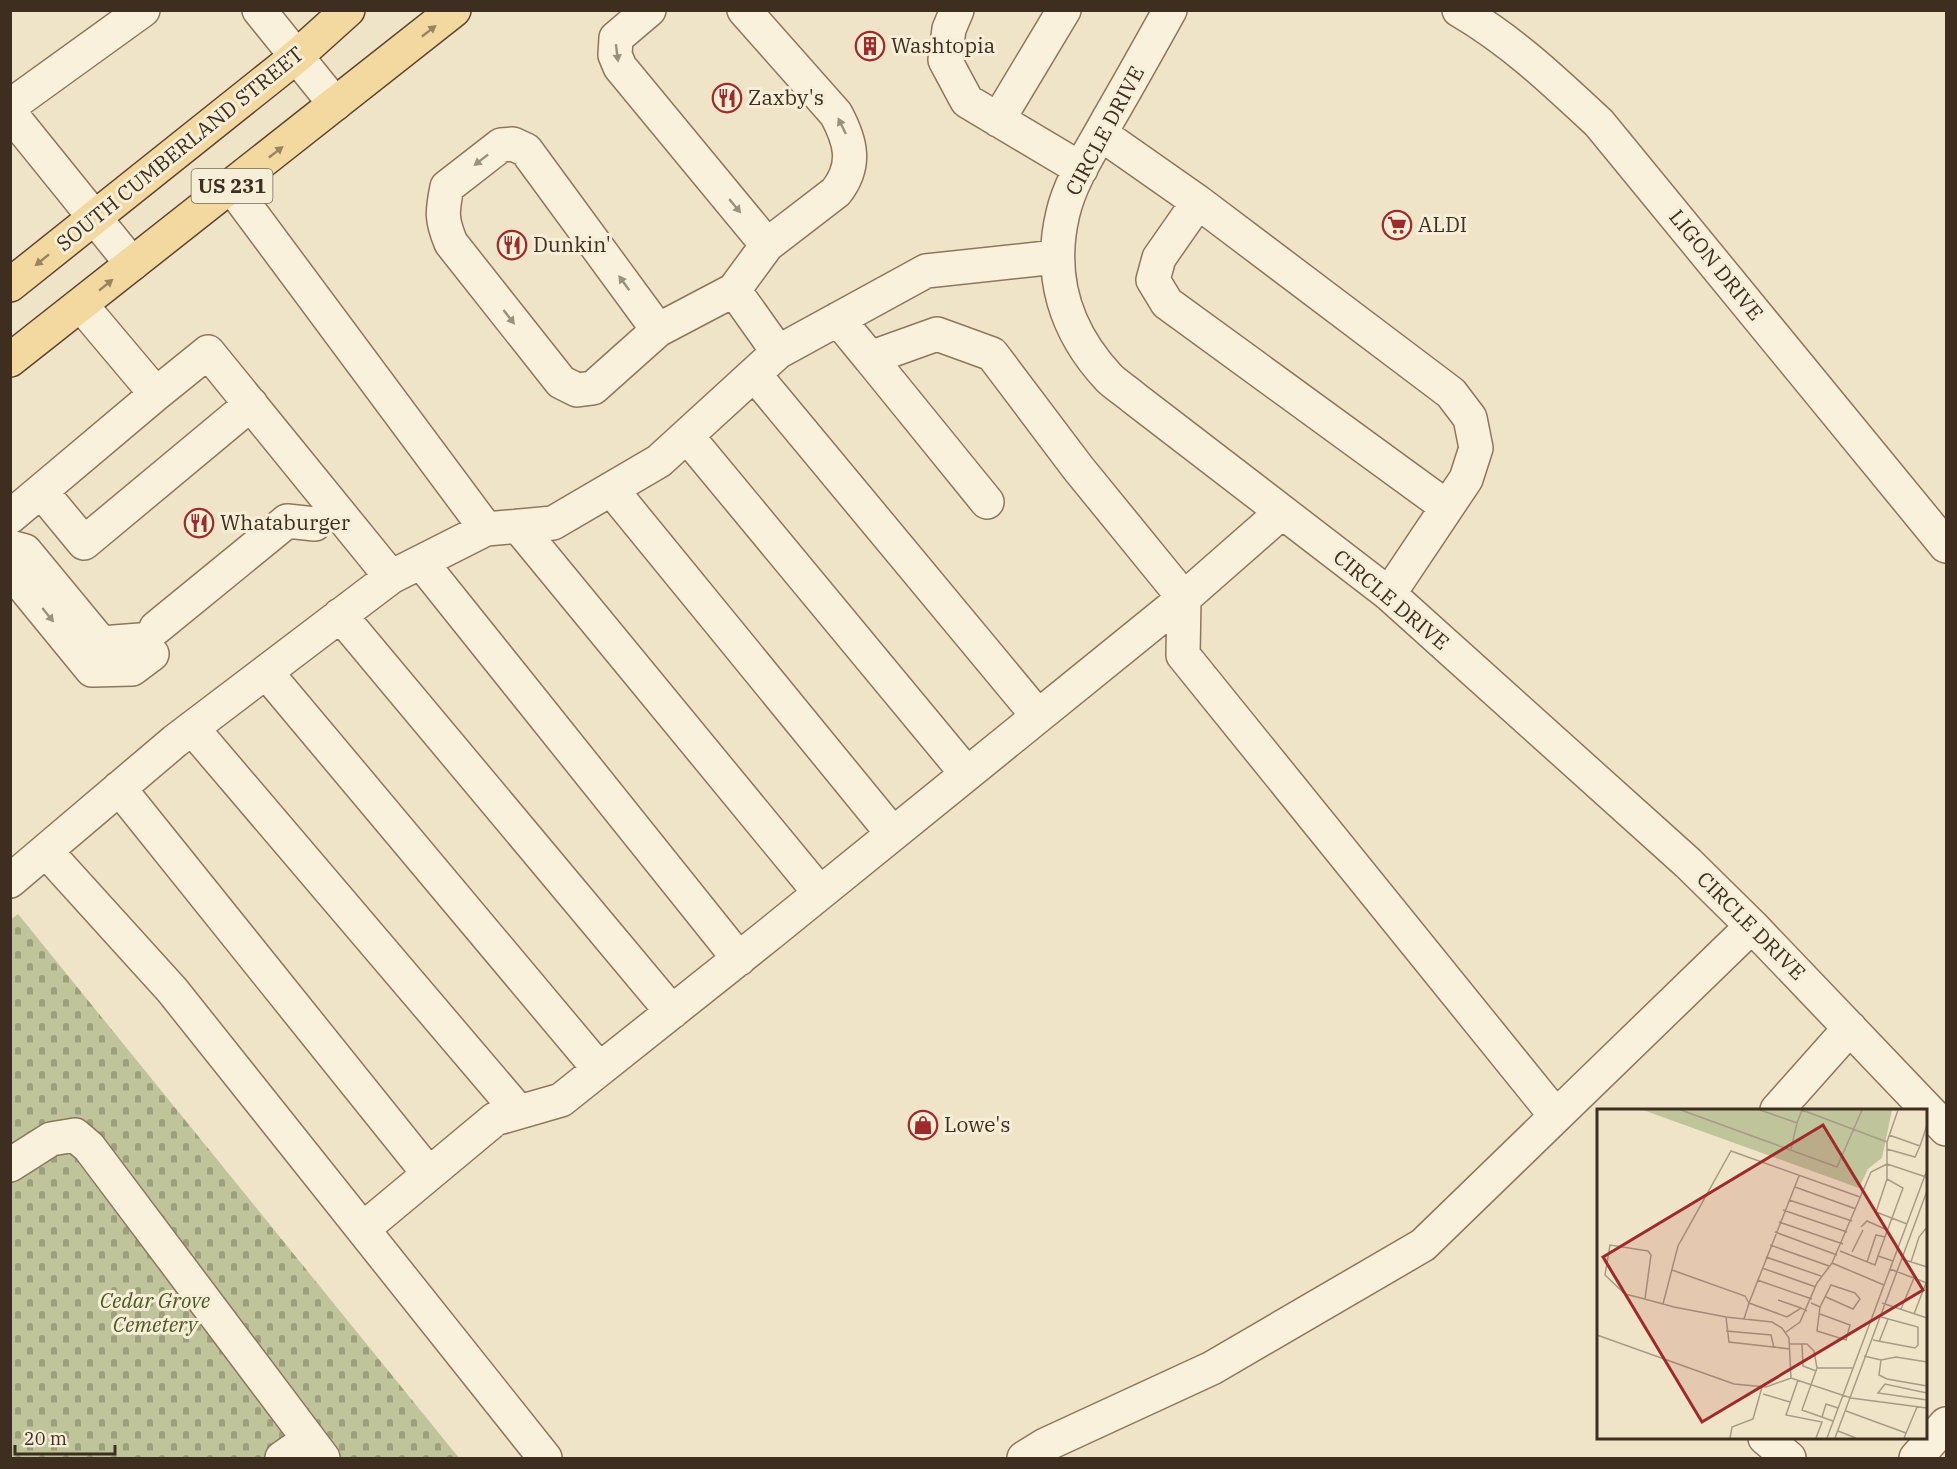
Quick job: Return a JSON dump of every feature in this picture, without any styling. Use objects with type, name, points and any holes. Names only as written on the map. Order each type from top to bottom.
[{"type":"main road","name":"SOUTH CUMBERLAND STREET","points":[[11,284],[297,56],[348,10]]},
{"type":"main road","name":"US 231","points":[[10,360],[454,10]]},
{"type":"street","points":[[10,106],[143,10]]},
{"type":"street","points":[[259,10],[335,105]]},
{"type":"street","points":[[649,10],[616,38],[615,55],[620,67],[767,245]]},
{"type":"street","points":[[658,330],[526,150],[513,144],[501,145],[447,187],[443,225],[451,243],[561,382],[577,390],[593,388],[658,330],[734,290],[767,245],[836,192],[844,182],[850,161],[850,149],[846,132],[836,114],[744,10]]},
{"type":"street","points":[[957,10],[949,29],[945,60],[967,101],[1081,169]]},
{"type":"street","points":[[998,120],[1064,10]]},
{"type":"street","name":"CIRCLE DRIVE","points":[[1170,10],[1081,169],[1063,212],[1056,257],[1063,304],[1088,350],[1109,378],[1389,594],[1688,863],[1752,926],[1947,1129]]},
{"type":"street","name":"LIGON DRIVE","points":[[1459,10],[1485,26],[1536,64],[1599,123],[1947,546]]},
{"type":"street","points":[[10,113],[132,264]]},
{"type":"street","points":[[1101,134],[1198,202],[1451,393],[1470,418],[1476,448],[1466,479],[1389,594]]},
{"type":"street","points":[[231,186],[486,529]]},
{"type":"street","points":[[1198,202],[1160,258],[1153,280],[1167,303],[1447,507]]},
{"type":"street","points":[[10,881],[192,728],[391,577],[486,529],[553,523],[659,461],[778,352],[926,271],[1056,257]]},
{"type":"street","points":[[734,290],[778,352]]},
{"type":"street","points":[[81,305],[156,394]]},
{"type":"street","points":[[838,319],[987,502]]},
{"type":"street","points":[[870,358],[937,334],[992,354],[1078,468],[1184,598],[1183,655],[1556,1116]]},
{"type":"street","points":[[10,517],[208,352],[250,404],[325,516],[391,577]]},
{"type":"street","points":[[754,374],[1038,716]]},
{"type":"street","points":[[41,491],[84,543],[250,404]]},
{"type":"street","points":[[687,436],[967,774]]},
{"type":"street","points":[[611,489],[893,834]]},
{"type":"street","points":[[363,1229],[495,1119],[561,1100],[739,959],[1184,598],[1282,512]]},
{"type":"street","points":[[10,570],[92,670],[132,669],[194,597],[287,521],[325,516]]},
{"type":"street","points":[[10,547],[25,551],[101,644],[160,639],[325,516]]},
{"type":"street","points":[[518,526],[820,893]]},
{"type":"street","points":[[421,562],[739,959]]},
{"type":"street","points":[[340,615],[672,1012]]},
{"type":"street","points":[[266,672],[599,1069]]},
{"type":"street","points":[[192,728],[519,1112]]},
{"type":"street","points":[[119,788],[429,1174]]},
{"type":"street","points":[[46,851],[172,990],[545,1458]]},
{"type":"street","points":[[1024,1458],[1045,1445],[1212,1368],[1423,1245],[1752,926]]},
{"type":"street","points":[[1778,1109],[1850,1028]]},
{"type":"street","points":[[10,1165],[51,1139],[75,1135],[89,1147],[304,1452]]},
{"type":"street","points":[[1916,1458],[1947,1424]]},
{"type":"street","points":[[1767,1439],[1789,1458]]},
{"type":"green space","name":"Cedar Grove Cemetery","points":[[18,914],[459,1458],[11,1458],[10,920]]},
{"type":"place","name":"Washtopia","points":[[870,46]]},
{"type":"place","name":"Zaxby's","points":[[727,98]]},
{"type":"place","name":"ALDI","points":[[1397,225]]},
{"type":"place","name":"Dunkin'","points":[[512,245]]},
{"type":"place","name":"Whataburger","points":[[199,523]]},
{"type":"place","name":"Lowe's","points":[[923,1125]]}]
